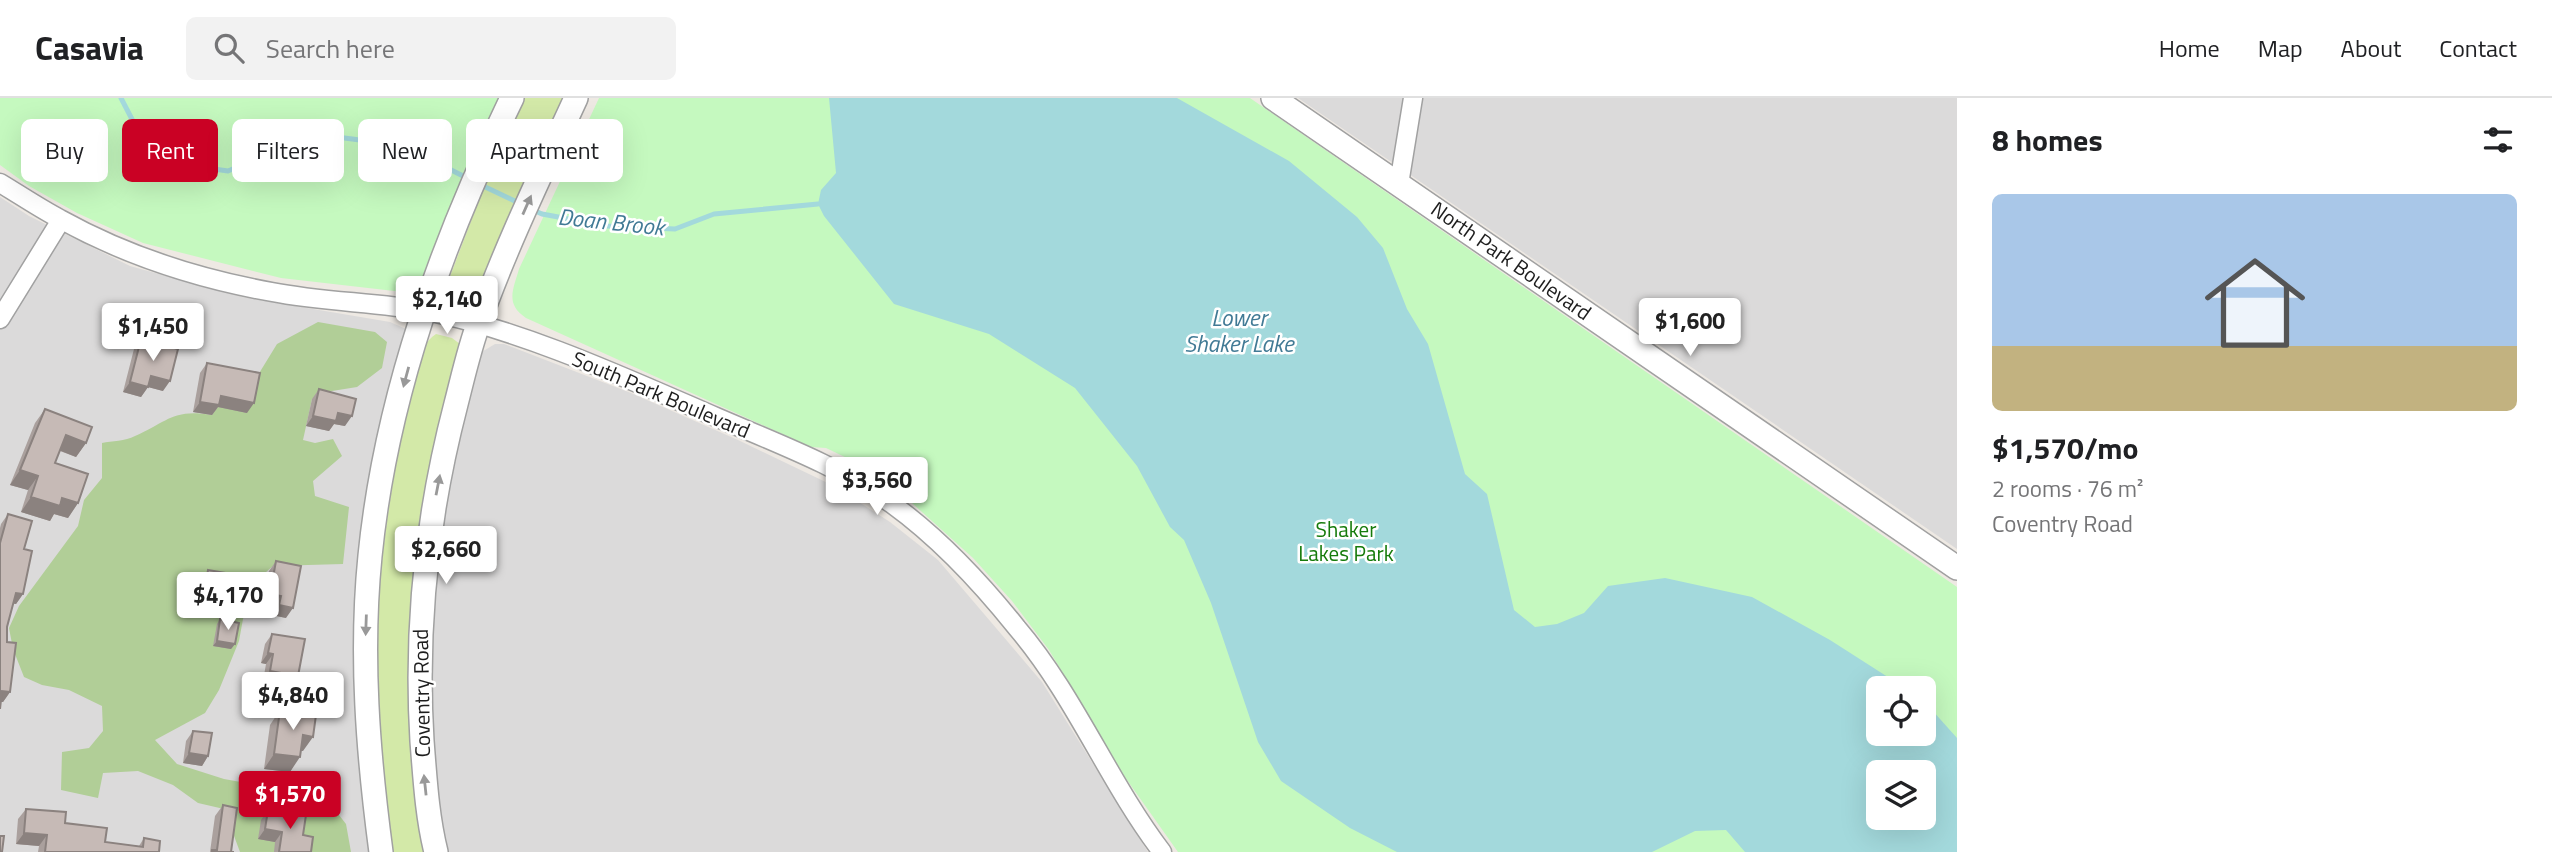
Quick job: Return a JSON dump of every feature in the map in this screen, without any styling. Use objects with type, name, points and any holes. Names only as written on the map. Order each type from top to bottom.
[{"type":"street","points":[[381,852],[372,788],[365,653],[370,556],[389,436],[424,311],[454,223],[512,98]]},
{"type":"street","name":"Coventry Road","points":[[436,852],[425,785],[419,667],[426,562],[436,491],[478,324],[513,234],[576,98]]},
{"type":"street","name":"North Park Boulevard","points":[[1273,98],[1957,568]]},
{"type":"street","points":[[1399,184],[1413,98]]},
{"type":"street","name":"South Park Boulevard","points":[[0,183],[61,220],[120,248],[219,281],[275,293],[424,311],[478,324],[568,356],[744,429],[848,476],[894,506],[943,547],[1018,628],[1053,674],[1143,827],[1162,852]]},
{"type":"street","points":[[0,319],[61,220]]},
{"type":"shaded area","points":[[1298,98],[1957,98],[1957,549]]},
{"type":"shaded area","points":[[0,197],[29,216],[130,266],[242,297],[390,322],[406,329],[408,334],[357,696],[362,791],[371,852],[0,852]]},
{"type":"shaded area","points":[[495,344],[504,344],[631,393],[738,440],[834,486],[890,522],[938,560],[1042,682],[1148,852],[449,852],[437,803],[427,692],[434,578],[445,492],[480,353]]},
{"type":"green space","points":[[0,98],[502,98],[493,119],[466,119],[467,182],[425,284],[417,291],[403,292],[281,278],[143,243],[77,213],[23,182],[108,182],[108,119],[21,119],[21,180],[0,165]]},
{"type":"green space","points":[[524,98],[565,98],[556,119],[514,119]]},
{"type":"green space","name":"Shaker Lakes Park","points":[[599,98],[1250,98],[1957,587],[1957,852],[1178,852],[1122,773],[1049,650],[1012,601],[973,558],[902,494],[891,479],[826,448],[811,447],[526,318],[515,307],[513,290],[519,269],[560,182],[623,182],[623,119],[589,119]]},
{"type":"green space","points":[[486,182],[529,182],[480,298],[466,306],[450,301],[446,287]]},
{"type":"green space","points":[[318,322],[375,332],[387,342],[382,368],[357,387],[332,391],[312,399],[303,440],[315,443],[333,439],[342,456],[313,481],[315,496],[349,507],[343,564],[273,566],[258,579],[243,619],[239,641],[219,690],[205,713],[155,740],[177,764],[224,779],[325,797],[346,824],[351,852],[240,852],[224,809],[198,803],[173,785],[138,771],[103,773],[98,798],[61,790],[62,752],[89,748],[103,731],[102,706],[69,690],[42,685],[24,677],[13,649],[9,628],[19,606],[78,526],[84,500],[102,478],[102,443],[131,438],[179,415],[212,415],[214,406],[253,383],[277,344]]},
{"type":"green space","points":[[436,334],[452,338],[460,344],[428,494],[428,852],[389,852],[379,752],[376,680],[382,561],[393,483],[416,366],[424,347]]},
{"type":"water","name":"Lower Shaker Lake","points":[[829,98],[1177,98],[1289,161],[1357,217],[1383,248],[1407,309],[1428,344],[1465,474],[1487,494],[1514,610],[1535,627],[1557,624],[1584,613],[1608,586],[1665,578],[1752,597],[1830,640],[1886,676],[1866,676],[1866,746],[1936,746],[1936,715],[1957,738],[1957,852],[1745,852],[1726,830],[1695,831],[1652,852],[1397,852],[1350,828],[1281,781],[1258,742],[1211,603],[1184,540],[1170,527],[1137,466],[1075,388],[989,334],[894,304],[824,216],[818,204],[821,190],[836,173]]},
{"type":"building","points":[[141,339],[178,349],[170,381],[151,376],[148,387],[130,382]]},
{"type":"building","points":[[207,363],[260,373],[254,403],[221,396],[219,405],[200,402]]},
{"type":"building","points":[[319,389],[356,399],[352,416],[338,413],[336,421],[313,416]]},
{"type":"building","points":[[45,409],[92,427],[86,443],[66,435],[55,463],[88,474],[78,503],[62,498],[60,506],[31,497],[38,476],[20,470]]},
{"type":"building","points":[[8,514],[32,521],[24,549],[32,551],[23,594],[16,593],[7,627],[7,642],[16,643],[10,692],[2,691],[0,709],[0,543]]},
{"type":"building","points":[[276,561],[301,566],[293,608],[279,605],[281,596],[270,594]]},
{"type":"building","points":[[208,570],[232,574],[229,593],[205,589]]},
{"type":"building","points":[[220,619],[239,623],[235,644],[217,641]]},
{"type":"building","points":[[272,634],[305,639],[298,676],[270,671],[273,654],[268,653]]},
{"type":"building","points":[[280,710],[316,715],[313,737],[303,735],[300,757],[274,754]]},
{"type":"building","points":[[193,731],[212,733],[208,756],[189,753]]},
{"type":"building","points":[[223,805],[237,808],[231,852],[212,852],[217,850]]},
{"type":"building","points":[[26,809],[66,812],[65,823],[107,828],[105,842],[143,847],[144,838],[160,841],[159,852],[45,852],[47,835],[24,833]]},
{"type":"building","points":[[268,810],[306,815],[303,835],[313,837],[311,852],[279,852],[282,832],[265,829]]},
{"type":"building","points":[[0,836],[4,836],[2,852],[0,852]]},
{"type":"waterway","name":"Doan Brook","points":[[121,98],[135,125],[179,164],[228,171],[315,134],[404,146],[466,177]]},
{"type":"waterway","name":"Doan Brook","points":[[479,184],[521,204]]},
{"type":"waterway","name":"Doan Brook","points":[[533,210],[607,226],[675,229],[714,214],[818,204]]}]
